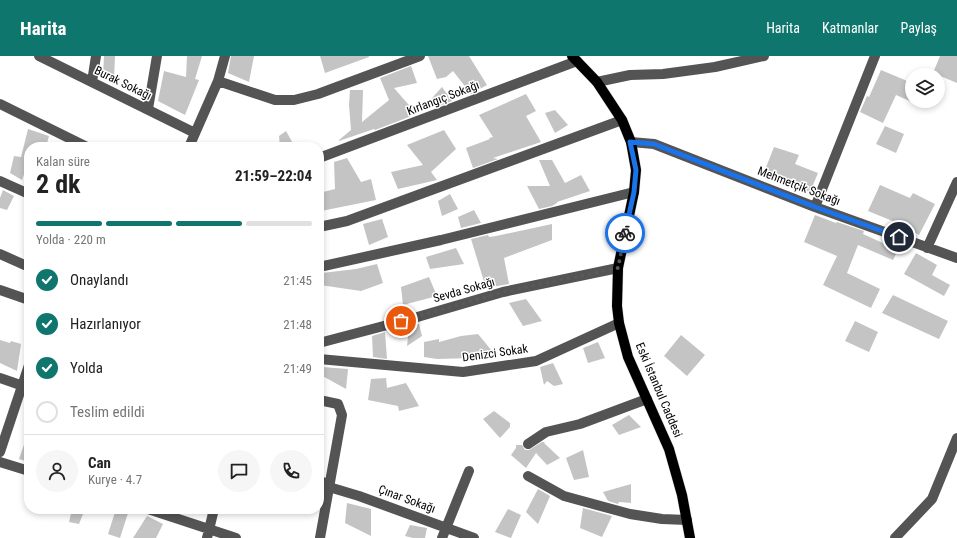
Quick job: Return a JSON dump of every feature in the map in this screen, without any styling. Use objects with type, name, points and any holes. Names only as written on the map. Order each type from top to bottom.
[{"type":"main road","name":"Eski İstanbul Caddesi","points":[[575,58],[597,82],[622,120],[630,142],[636,170],[634,192],[618,268],[617,306],[619,323],[628,357],[669,449],[682,495],[690,538]]},
{"type":"street","name":"Burak Sokağı","points":[[39,56],[195,132]]},
{"type":"street","points":[[92,82],[96,56]]},
{"type":"street","points":[[148,109],[158,56]]},
{"type":"street","points":[[191,142],[218,81],[225,56]]},
{"type":"street","points":[[218,81],[275,100],[294,100],[318,94],[420,56]]},
{"type":"street","points":[[597,82],[630,75],[663,74],[715,67],[764,56]]},
{"type":"street","points":[[815,207],[875,56]]},
{"type":"street","name":"Kırlangıç Sokağı","points":[[324,156],[575,58]]},
{"type":"street","points":[[0,104],[77,142]]},
{"type":"street","points":[[324,226],[347,222],[622,120]]},
{"type":"street","name":"Mehmetçik Sokağı","points":[[630,142],[654,144],[815,207],[957,258]]},
{"type":"street","points":[[0,181],[24,192]]},
{"type":"street","points":[[927,248],[957,182]]},
{"type":"street","points":[[324,266],[441,240],[634,192]]},
{"type":"street","points":[[0,254],[24,265]]},
{"type":"street","name":"Sevda Sokağı","points":[[324,341],[414,318],[503,292],[618,268]]},
{"type":"street","points":[[0,290],[24,298]]},
{"type":"street","name":"Denizci Sokak","points":[[324,359],[463,372],[536,361],[619,323]]},
{"type":"street","points":[[0,378],[24,386]]},
{"type":"street","points":[[0,452],[24,392]]},
{"type":"street","points":[[528,444],[546,432],[580,424],[647,399]]},
{"type":"street","points":[[320,538],[342,415],[338,404],[324,401]]},
{"type":"street","points":[[895,538],[932,498],[957,438]]},
{"type":"street","points":[[0,462],[24,469]]},
{"type":"street","points":[[442,538],[468,470]]},
{"type":"street","points":[[528,476],[564,496],[630,514],[662,519],[687,520]]},
{"type":"street","name":"Çınar Sokağı","points":[[324,483],[474,538]]},
{"type":"street","points":[[161,514],[209,533],[236,538]]},
{"type":"street","points":[[209,533],[213,514]]},
{"type":"building","points":[[104,56],[115,56],[114,81],[103,76]]},
{"type":"building","points":[[187,56],[202,56],[195,79],[199,80],[185,115],[158,101],[164,71],[186,77]]},
{"type":"building","points":[[231,56],[254,56],[249,82],[228,73]]},
{"type":"building","points":[[320,56],[369,56],[369,57],[325,73]]},
{"type":"building","points":[[428,56],[469,56],[487,85],[471,94],[453,71],[446,77],[437,79]]},
{"type":"building","points":[[940,56],[957,56],[957,83],[945,78],[945,68],[935,68]]},
{"type":"building","points":[[411,66],[417,83],[394,88],[415,112],[409,117],[375,130],[374,129],[339,141],[351,130],[349,105],[350,90],[363,90],[362,122],[389,100],[380,78]]},
{"type":"building","points":[[881,70],[905,80],[905,99],[896,95],[883,123],[860,112],[867,96],[869,97]]},
{"type":"building","points":[[442,87],[452,101],[437,107],[432,98]]},
{"type":"building","points":[[526,94],[536,111],[526,116],[541,142],[493,158],[498,159],[473,168],[466,148],[493,137],[479,115]]},
{"type":"building","points":[[555,110],[568,125],[555,133],[545,113]]},
{"type":"building","points":[[885,126],[904,134],[896,153],[876,144]]},
{"type":"building","points":[[28,129],[49,136],[47,142],[25,142]]},
{"type":"building","points":[[444,130],[456,149],[431,172],[437,180],[398,189],[391,172],[423,165],[407,145]]},
{"type":"building","points":[[286,131],[292,142],[280,142],[279,136]]},
{"type":"building","points":[[24,145],[24,175],[22,180],[10,173],[14,156],[21,157]]},
{"type":"building","points":[[774,147],[799,155],[795,164],[818,173],[810,192],[763,175]]},
{"type":"building","points":[[347,158],[361,182],[371,179],[376,200],[324,210],[324,192],[335,189],[334,162]]},
{"type":"building","points":[[539,160],[552,160],[565,183],[581,175],[590,191],[557,202],[552,206],[539,209],[527,186],[550,186]]},
{"type":"building","points":[[880,185],[910,198],[913,193],[935,204],[919,235],[895,222],[868,211]]},
{"type":"building","points":[[3,190],[14,196],[7,210],[0,208],[0,198]]},
{"type":"building","points":[[450,194],[458,209],[442,216],[438,201]]},
{"type":"building","points":[[474,210],[481,223],[461,228],[458,217]]},
{"type":"building","points":[[815,215],[864,231],[863,234],[898,250],[893,260],[858,245],[847,273],[880,289],[871,308],[823,285],[837,256],[804,242]]},
{"type":"building","points":[[382,219],[388,237],[369,245],[363,224]]},
{"type":"building","points":[[552,224],[552,240],[504,258],[509,284],[486,288],[471,239],[488,235],[489,237],[496,236]]},
{"type":"building","points":[[456,248],[464,264],[430,269],[426,257]]},
{"type":"building","points":[[916,253],[937,265],[932,275],[950,285],[944,296],[904,274]]},
{"type":"building","points":[[377,264],[383,283],[361,291],[324,286],[324,273],[356,269]]},
{"type":"building","points":[[429,277],[437,296],[403,305],[401,287]]},
{"type":"building","points":[[893,295],[948,321],[939,339],[882,313]]},
{"type":"building","points":[[526,299],[542,321],[523,326],[509,303]]},
{"type":"building","points":[[855,321],[878,332],[869,352],[845,341]]},
{"type":"building","points":[[419,324],[422,336],[407,346],[409,326]]},
{"type":"building","points":[[385,332],[387,359],[373,357],[372,336]]},
{"type":"building","points":[[478,334],[492,351],[473,360],[472,358],[437,359],[424,357],[424,342],[439,339],[439,342],[461,336]]},
{"type":"building","points":[[681,335],[705,355],[687,376],[664,356]]},
{"type":"building","points":[[0,340],[21,344],[17,371],[0,363]]},
{"type":"building","points":[[598,342],[605,358],[588,363],[583,348]]},
{"type":"building","points":[[553,363],[563,384],[554,386],[547,381],[544,385],[540,367]]},
{"type":"building","points":[[324,367],[348,369],[346,389],[324,377]]},
{"type":"building","points":[[386,378],[387,388],[406,383],[419,406],[399,411],[398,406],[368,400],[371,379]]},
{"type":"building","points":[[494,411],[510,423],[510,427],[500,438],[483,419]]},
{"type":"building","points":[[629,415],[641,427],[619,435],[612,425]]},
{"type":"building","points":[[542,442],[545,442],[544,443],[560,458],[547,465],[536,453],[526,468],[511,455],[516,448],[516,445],[522,445],[525,450],[529,450]]},
{"type":"building","points":[[24,445],[24,460],[19,459]]},
{"type":"building","points":[[583,450],[589,477],[574,480],[566,458]]},
{"type":"building","points":[[631,484],[631,503],[619,502],[618,504],[608,501],[603,492]]},
{"type":"building","points":[[538,489],[550,496],[538,524],[526,512]]},
{"type":"building","points":[[347,503],[371,509],[371,536],[345,523]]},
{"type":"building","points":[[583,508],[612,516],[602,537],[580,528]]},
{"type":"building","points":[[508,509],[521,515],[511,538],[495,532]]},
{"type":"building","points":[[71,514],[83,514],[79,524],[69,522]]},
{"type":"building","points":[[114,514],[128,514],[120,538],[108,534]]},
{"type":"building","points":[[147,516],[163,524],[156,538],[133,538]]},
{"type":"building","points":[[410,525],[427,528],[425,538],[405,536]]},
{"type":"way so far","points":[[401,321],[503,292],[618,268],[625,233]]},
{"type":"route","points":[[625,233],[634,192],[636,170],[630,142],[654,144],[815,207],[899,237]]}]
